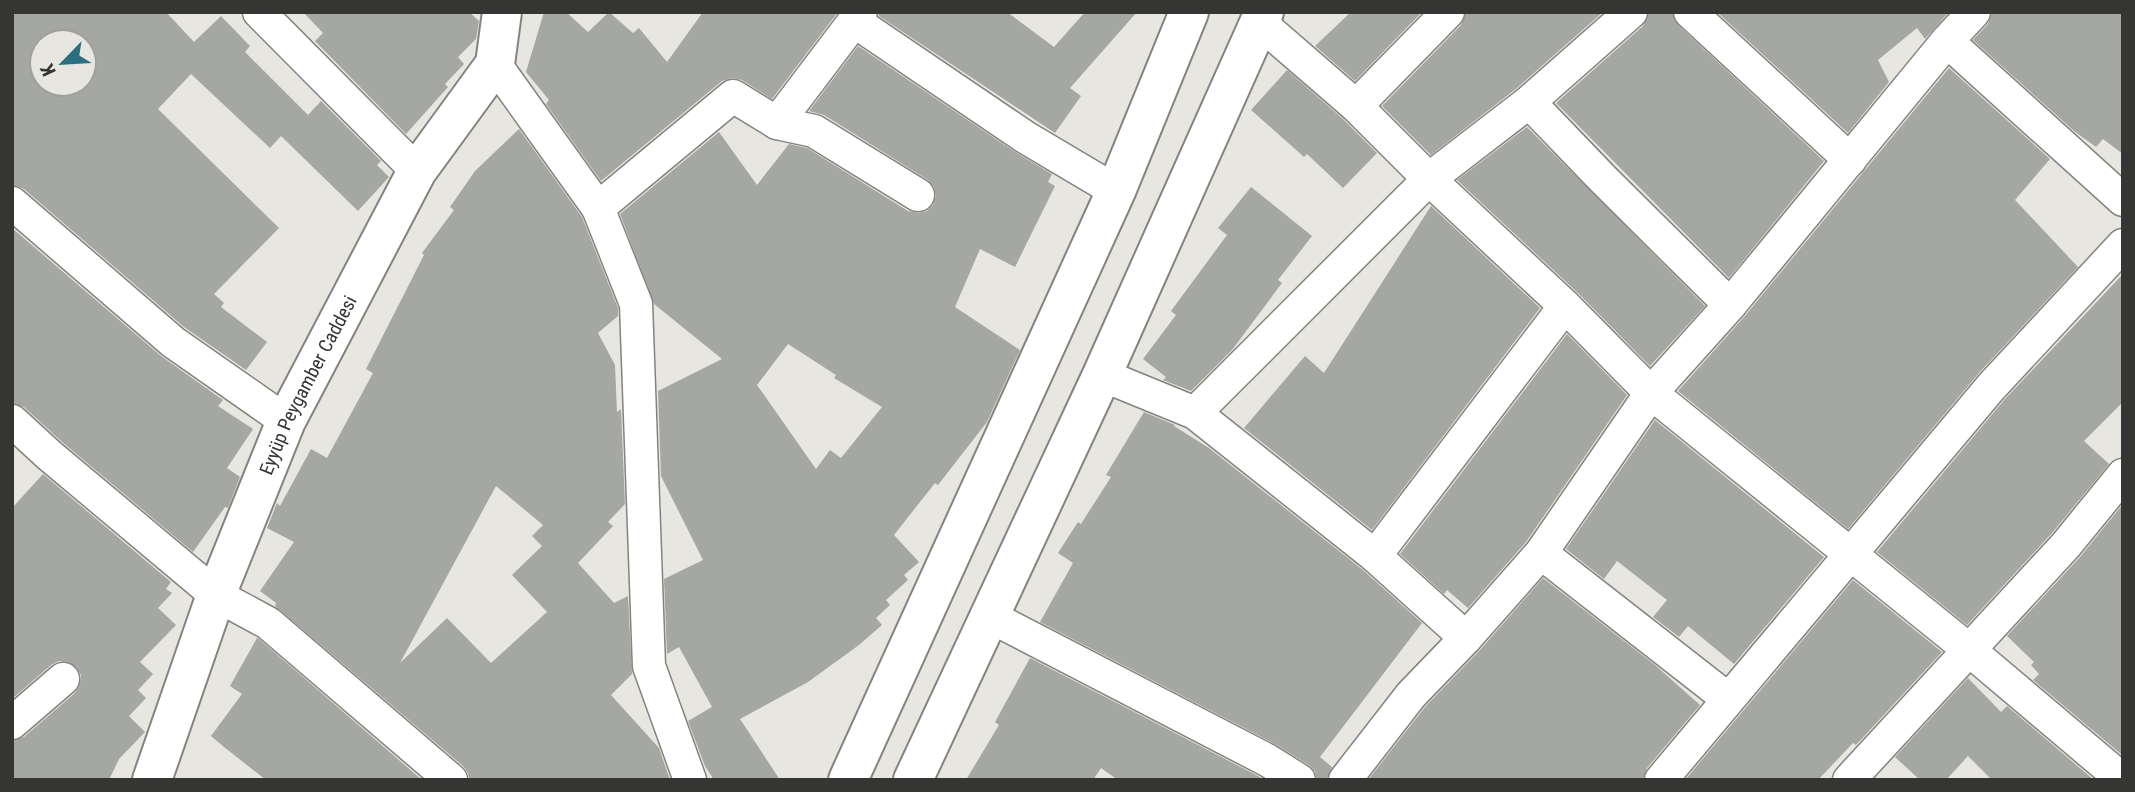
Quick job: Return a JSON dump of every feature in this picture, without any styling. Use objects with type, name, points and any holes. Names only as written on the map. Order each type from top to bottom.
[{"type":"street","points":[[259,12],[417,171]]},
{"type":"street","name":"Eyyüp Peygamber Caddesi","points":[[152,780],[216,595],[286,421],[417,171],[495,64],[502,12]]},
{"type":"street","points":[[848,780],[1116,191],[1189,12]]},
{"type":"street","points":[[1356,106],[1448,12]]},
{"type":"street","points":[[1195,413],[1429,179],[1529,102],[1631,12]]},
{"type":"street","points":[[1690,12],[1850,160]]},
{"type":"street","points":[[1345,780],[1411,695],[1541,553],[1651,393],[1730,305],[1947,41],[1974,12]]},
{"type":"street","points":[[777,123],[857,17],[1025,137],[1116,191]]},
{"type":"street","points":[[913,780],[1102,375],[1262,17],[1565,306],[1651,393],[1968,649],[2123,780]]},
{"type":"street","points":[[1947,41],[2123,200]]},
{"type":"street","points":[[495,64],[598,208],[636,304],[649,666],[690,780]]},
{"type":"street","points":[[598,208],[733,96],[777,123],[814,131],[918,195]]},
{"type":"street","points":[[1529,102],[1730,305]]},
{"type":"street","points":[[12,203],[173,342],[286,421]]},
{"type":"street","points":[[1661,780],[1991,387],[2123,245]]},
{"type":"street","points":[[1375,556],[1565,306]]},
{"type":"street","points":[[1102,375],[1195,413],[1375,556],[1466,638]]},
{"type":"street","points":[[12,421],[216,595],[268,623],[451,780]]},
{"type":"street","points":[[1849,780],[2066,545],[2123,475]]},
{"type":"street","points":[[1541,553],[1728,699]]},
{"type":"street","points":[[989,616],[1261,770],[1299,780]]},
{"type":"street","points":[[12,723],[63,679]]},
{"type":"building","points":[[12,12],[166,12],[194,42],[221,16],[250,46],[245,52],[308,115],[321,101],[381,161],[377,165],[389,177],[358,211],[281,136],[270,148],[191,74],[158,109],[279,228],[214,294],[224,303],[221,307],[267,342],[246,370],[184,327],[24,189],[12,185]]},
{"type":"building","points":[[303,12],[469,12],[479,21],[476,39],[458,57],[464,64],[445,84],[448,87],[406,134],[315,41],[323,33]]},
{"type":"building","points":[[544,12],[566,12],[588,32],[609,12],[633,33],[639,28],[667,62],[703,12],[838,12],[772,99],[742,80],[732,78],[722,81],[601,181],[546,104],[549,100],[526,72]]},
{"type":"building","points":[[879,12],[1007,12],[1054,47],[1085,12],[1137,12],[1070,88],[1081,96],[1055,133],[879,16]]},
{"type":"building","points":[[1351,12],[1422,12],[1355,81],[1315,46]]},
{"type":"building","points":[[1466,12],[1603,12],[1517,88],[1431,155],[1382,106],[1461,25]]},
{"type":"building","points":[[1649,12],[1672,12],[1678,25],[1824,161],[1729,278],[1556,103],[1643,26]]},
{"type":"building","points":[[1717,12],[1949,12],[1925,39],[1917,28],[1878,60],[1889,82],[1848,133]]},
{"type":"building","points":[[1992,12],[2123,12],[2123,154],[2103,139],[2096,147],[2074,131],[1973,40],[1988,24]]},
{"type":"building","points":[[858,46],[1052,174],[1048,182],[1055,186],[1015,267],[980,249],[955,307],[1020,350],[987,422],[938,485],[935,483],[894,535],[919,562],[904,575],[908,580],[886,600],[890,605],[876,618],[882,625],[808,682],[740,719],[780,780],[714,780],[705,766],[688,721],[712,707],[679,647],[667,654],[664,579],[703,560],[661,476],[658,391],[722,359],[654,304],[620,214],[719,132],[757,185],[789,144],[807,148],[908,211],[927,211],[933,205],[936,196],[934,187],[928,180],[824,115],[809,111]],"holes":[[[788,344],[836,375],[834,378],[882,407],[841,458],[830,450],[816,469],[757,385]]]},
{"type":"building","points":[[1949,68],[2050,159],[2015,200],[2078,267],[1978,374],[1848,529],[1678,391],[1744,317]]},
{"type":"building","points":[[1287,70],[1377,153],[1343,188],[1307,154],[1304,157],[1251,110]]},
{"type":"building","points":[[1527,127],[1705,306],[1650,366],[1578,293],[1457,180]]},
{"type":"building","points":[[519,129],[582,217],[618,308],[618,316],[598,333],[615,365],[617,412],[621,409],[625,504],[608,522],[613,526],[578,563],[614,603],[628,596],[632,674],[611,695],[659,748],[670,780],[469,780],[463,766],[260,591],[294,542],[267,528],[277,503],[280,506],[311,449],[327,458],[373,373],[366,369],[424,255],[422,253],[454,210],[450,207],[475,171]],"holes":[[[496,486],[543,525],[532,536],[542,546],[512,575],[547,612],[491,663],[447,618],[400,663]]]},
{"type":"building","points":[[1251,187],[1312,236],[1278,280],[1282,283],[1232,350],[1191,391],[1163,380],[1166,377],[1143,359],[1176,315],[1171,311],[1227,235],[1218,228]]},
{"type":"building","points":[[1431,206],[1540,308],[1372,530],[1244,428],[1305,356],[1324,373]]},
{"type":"building","points":[[12,228],[161,356],[223,400],[218,406],[253,429],[227,468],[240,477],[228,508],[225,507],[193,552],[24,407],[12,403]]},
{"type":"building","points":[[2123,274],[2123,402],[2084,441],[2109,464],[2052,533],[1967,625],[1877,552],[2005,399]]},
{"type":"building","points":[[1567,334],[1627,395],[1526,542],[1468,608],[1447,590],[1444,594],[1400,554]]},
{"type":"building","points":[[1144,412],[1175,425],[1209,448],[1363,570],[1422,623],[1320,757],[1332,767],[1327,780],[1317,780],[1315,771],[1309,765],[1275,744],[1040,622],[1073,563],[1058,553],[1078,522],[1081,524],[1111,477],[1106,475]]},
{"type":"building","points":[[1655,420],[1824,557],[1734,664],[1688,626],[1679,637],[1653,617],[1667,600],[1617,561],[1604,579],[1566,549]]},
{"type":"building","points":[[43,474],[171,582],[166,589],[172,593],[158,608],[176,625],[140,662],[153,674],[138,690],[146,698],[129,716],[145,732],[119,759],[109,780],[12,780],[12,741],[24,737],[75,693],[81,675],[76,667],[59,661],[12,699],[12,508]]},
{"type":"building","points":[[2123,504],[2121,754],[2033,680],[2039,674],[2031,665],[2034,662],[2007,636],[2080,557]]},
{"type":"building","points":[[1543,578],[1655,665],[1700,705],[1647,768],[1643,780],[1368,780],[1425,707],[1480,650]]},
{"type":"building","points":[[1853,580],[1942,652],[1856,745],[1853,743],[1818,780],[1685,780]]},
{"type":"building","points":[[257,638],[422,780],[266,780],[211,736],[242,694],[230,686]]},
{"type":"building","points":[[1030,658],[1264,780],[1118,780],[1101,768],[1093,780],[966,780],[999,725],[995,722]]},
{"type":"building","points":[[1968,678],[2001,712],[2007,706],[2094,780],[1992,780],[1968,756],[1946,780],[1920,780],[1895,757]]}]
